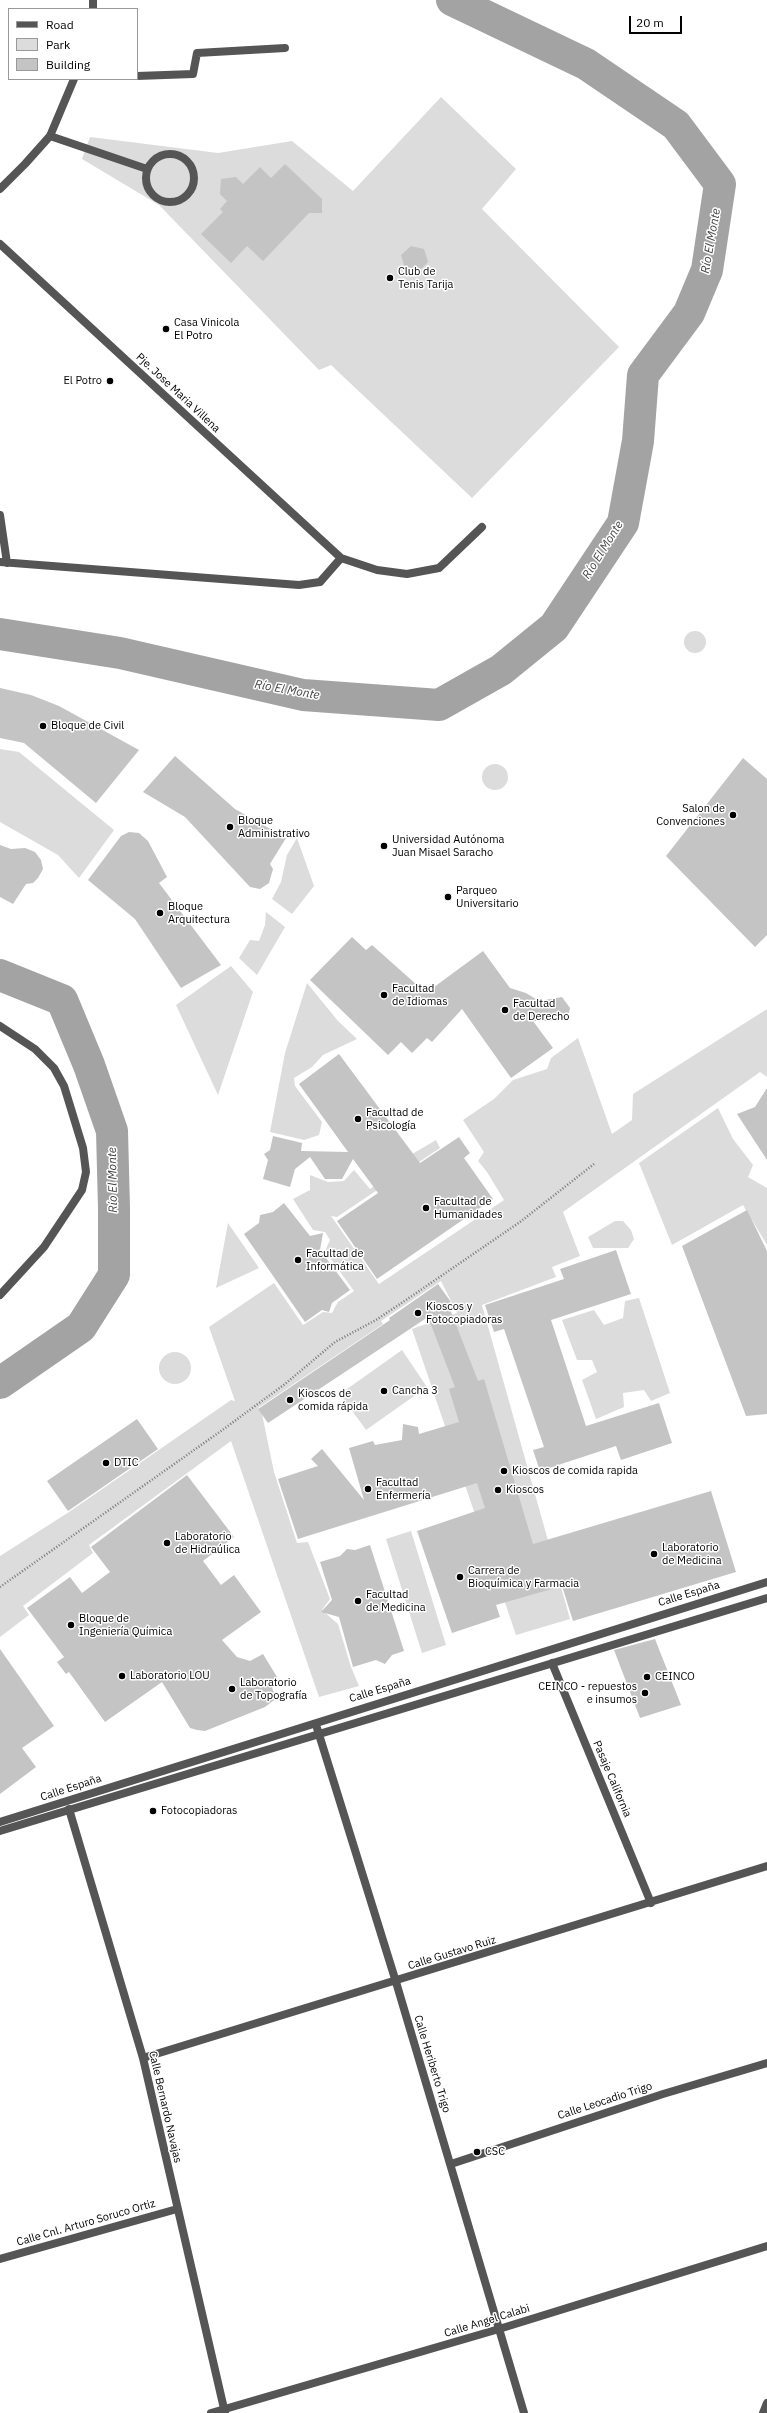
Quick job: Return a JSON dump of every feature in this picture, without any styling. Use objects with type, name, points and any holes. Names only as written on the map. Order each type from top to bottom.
[{"type":"street","points":[[138,76],[193,74],[197,54],[285,48]]},
{"type":"street","points":[[0,188],[25,164],[50,136],[74,80]]},
{"type":"street","points":[[50,136],[147,169]]},
{"type":"street","points":[[171,153],[181,155],[189,162],[194,171],[195,181],[191,191],[184,198],[174,202],[164,202],[155,197],[148,189],[145,180],[147,169],[156,158],[171,153]]},
{"type":"street","points":[[0,236],[0,243]]},
{"type":"street","name":"Pje. Jose Maria Villena","points":[[0,243],[341,558]]},
{"type":"street","points":[[0,515],[3,563],[299,584],[320,582],[341,558],[377,570],[407,574],[439,568],[482,527]]},
{"type":"street","points":[[0,1026],[35,1049],[54,1068],[64,1086],[83,1148],[86,1172],[82,1190],[44,1247],[0,1295]]},
{"type":"street","name":"Calle España","points":[[0,1822],[767,1582]]},
{"type":"street","name":"Calle España","points":[[0,1832],[69,1809],[318,1733],[767,1598]]},
{"type":"street","name":"Pasaje California","points":[[552,1663],[651,1903]]},
{"type":"street","name":"Calle Heriberto Trigo","points":[[316,1722],[318,1733],[451,2164],[524,2413]]},
{"type":"street","name":"Calle Bernardo Navajas","points":[[69,1809],[143,2058],[225,2411]]},
{"type":"street","name":"Calle Gustavo Ruiz","points":[[143,2058],[396,1982],[767,1866]]},
{"type":"street","name":"Calle Leocadio Trigo","points":[[451,2164],[663,2094],[767,2063]]},
{"type":"street","name":"Calle Cnl. Arturo Soruco Ortiz","points":[[0,2259],[177,2209]]},
{"type":"street","name":"Calle Angel Calabi","points":[[211,2413],[225,2411],[499,2329],[767,2246]]},
{"type":"street","points":[[762,2413],[767,2403]]},
{"type":"path","points":[[0,1587],[221,1431],[285,1384],[335,1342],[376,1320],[520,1222],[594,1164]]},
{"type":"green space","name":"Club de Tenis Tarija","points":[[441,97],[516,169],[482,209],[619,347],[472,498],[331,365],[319,370],[159,205],[82,159],[90,137],[218,153],[292,141],[353,191]]},
{"type":"green space","points":[[695,631],[703,634],[706,642],[703,650],[695,653],[687,650],[684,642],[687,634]]},
{"type":"green space","points":[[0,749],[19,752],[114,830],[79,878],[58,855],[0,822]]},
{"type":"green space","points":[[495,764],[504,768],[508,777],[504,786],[495,790],[486,786],[482,777],[486,768]]},
{"type":"green space","points":[[297,838],[314,886],[292,914],[272,899],[281,882],[287,855]]},
{"type":"green space","points":[[266,912],[285,927],[257,975],[239,958],[250,940],[259,941],[265,925]]},
{"type":"green space","points":[[231,966],[253,992],[218,1095],[176,1005]]},
{"type":"green space","points":[[307,983],[338,1021],[357,1039],[323,1055],[312,1067],[294,1078],[295,1086],[322,1122],[319,1135],[304,1140],[270,1132],[285,1053]]},
{"type":"green space","points":[[767,1009],[767,1077],[760,1072],[563,1212],[580,1256],[552,1267],[556,1277],[482,1305],[570,1619],[516,1635],[412,1329],[457,1313],[441,1281],[381,1321],[383,1324],[258,1408],[262,1414],[274,1472],[297,1543],[308,1542],[330,1599],[322,1610],[338,1624],[351,1667],[359,1686],[319,1697],[231,1441],[89,1545],[93,1553],[23,1606],[29,1615],[0,1637],[0,1556],[69,1512],[231,1400],[235,1401],[209,1327],[274,1283],[303,1325],[323,1312],[332,1313],[338,1302],[354,1291],[325,1251],[330,1240],[325,1232],[313,1230],[293,1199],[310,1190],[310,1175],[328,1182],[344,1181],[354,1170],[370,1189],[387,1178],[402,1160],[436,1140],[440,1148],[337,1217],[331,1216],[379,1284],[504,1200],[487,1172],[478,1161],[484,1152],[463,1120],[494,1099],[513,1080],[547,1069],[551,1058],[578,1038],[612,1134],[632,1120],[633,1094]]},
{"type":"green space","points":[[718,1108],[733,1139],[753,1165],[748,1177],[767,1188],[767,1245],[743,1205],[672,1245],[639,1163]]},
{"type":"green space","points":[[615,1221],[623,1221],[631,1230],[634,1239],[628,1248],[593,1248],[588,1237]]},
{"type":"green space","points":[[228,1223],[259,1268],[216,1288]]},
{"type":"green space","points":[[639,1298],[670,1393],[651,1401],[644,1390],[623,1393],[624,1407],[596,1419],[582,1380],[597,1372],[592,1360],[577,1360],[562,1320],[594,1310],[604,1325],[623,1318],[625,1301]]},
{"type":"green space","name":"Cancha 3","points":[[402,1350],[427,1387],[366,1430],[340,1394]]},
{"type":"green space","points":[[172,1352],[178,1352],[188,1359],[191,1368],[190,1374],[184,1381],[178,1384],[172,1384],[162,1377],[159,1371],[159,1365],[166,1355]]},
{"type":"green space","points":[[411,1531],[446,1645],[422,1653],[386,1539]]},
{"type":"building","points":[[285,164],[322,199],[322,213],[309,213],[263,261],[247,246],[231,263],[201,234],[223,212],[220,209],[227,201],[220,194],[221,179],[236,177],[243,184],[260,167],[271,178]]},
{"type":"building","points":[[411,246],[424,249],[428,262],[418,272],[405,268],[401,255]]},
{"type":"building","points":[[0,688],[31,695],[59,706],[139,750],[96,803],[24,743],[0,738]]},
{"type":"building","points":[[175,756],[235,809],[286,838],[270,864],[273,869],[269,883],[260,889],[250,887],[185,817],[143,792]]},
{"type":"building","name":"Salon de Convenciones","points":[[743,758],[767,779],[767,935],[755,947],[666,856]]},
{"type":"building","points":[[129,832],[139,833],[148,841],[167,877],[159,883],[221,965],[181,988],[135,919],[88,880],[121,836]]},
{"type":"building","points":[[0,845],[11,849],[25,848],[35,852],[41,860],[43,869],[33,883],[26,884],[13,904],[0,897]]},
{"type":"building","points":[[352,937],[366,950],[372,945],[426,993],[483,951],[510,988],[526,993],[539,1001],[562,997],[570,1008],[567,1021],[533,1021],[553,1048],[511,1078],[462,1009],[432,1042],[427,1038],[412,1053],[401,1042],[388,1055],[310,980]]},
{"type":"building","points":[[339,1054],[420,1163],[459,1137],[470,1153],[464,1158],[493,1199],[377,1279],[337,1221],[378,1193],[353,1159],[342,1179],[325,1179],[310,1157],[295,1169],[290,1187],[263,1179],[268,1160],[264,1154],[270,1150],[273,1136],[302,1143],[301,1151],[348,1152],[299,1084]]},
{"type":"building","points":[[767,1088],[767,1160],[737,1114],[755,1107]]},
{"type":"building","points":[[284,1203],[310,1236],[323,1233],[320,1250],[350,1290],[332,1303],[329,1312],[322,1310],[305,1322],[244,1234],[259,1223],[260,1215],[273,1212]]},
{"type":"building","points":[[747,1210],[767,1251],[767,1414],[746,1416],[682,1246]]},
{"type":"building","points":[[616,1250],[631,1294],[551,1320],[586,1426],[659,1403],[672,1443],[621,1460],[616,1446],[540,1471],[533,1450],[544,1447],[504,1329],[494,1332],[485,1305],[564,1279],[560,1269]]},
{"type":"building","points":[[438,1284],[451,1302],[448,1304],[478,1381],[484,1379],[533,1544],[711,1491],[736,1572],[573,1621],[562,1586],[496,1605],[500,1617],[452,1633],[417,1531],[485,1508],[477,1483],[298,1539],[278,1479],[318,1466],[311,1459],[322,1449],[364,1500],[349,1448],[373,1441],[375,1445],[402,1440],[403,1424],[418,1427],[419,1434],[459,1422],[449,1389],[455,1387],[428,1317],[268,1423],[258,1409],[390,1320],[389,1318]]},
{"type":"building","points":[[137,1419],[158,1449],[68,1511],[47,1481]]},
{"type":"building","points":[[187,1475],[234,1537],[203,1561],[221,1585],[234,1575],[261,1612],[222,1640],[237,1657],[250,1661],[263,1654],[277,1677],[272,1688],[277,1698],[265,1707],[205,1731],[197,1730],[190,1728],[162,1682],[105,1722],[69,1672],[66,1674],[57,1662],[64,1657],[27,1608],[70,1577],[82,1593],[110,1572],[91,1547]]},
{"type":"building","points":[[370,1545],[404,1651],[392,1655],[385,1664],[376,1660],[353,1667],[339,1617],[321,1612],[332,1600],[320,1562],[340,1556],[347,1549],[355,1550]]},
{"type":"building","name":"CEINCO","points":[[655,1639],[681,1705],[640,1718],[614,1650]]},
{"type":"building","points":[[0,1649],[54,1726],[22,1748],[36,1767],[0,1794]]},
{"type":"waterway","name":"Río El Monte","points":[[0,634],[120,653],[303,695],[439,705],[501,670],[554,627],[623,523],[638,441],[643,375],[689,313],[707,270],[720,184],[676,125],[586,64],[452,0]]},
{"type":"waterway","name":"Río El Monte","points":[[0,975],[62,1000],[89,1065],[112,1131],[114,1208],[114,1275],[81,1327],[0,1383]]},
{"type":"place","name":"Club de Tenis Tarija","points":[[390,278]]},
{"type":"place","name":"Casa Vinicola El Potro","points":[[166,329]]},
{"type":"place","name":"El Potro","points":[[110,381]]},
{"type":"place","name":"Bloque de Civil","points":[[43,726]]},
{"type":"place","name":"Salon de Convenciones","points":[[733,815]]},
{"type":"place","name":"Bloque Administrativo","points":[[230,827]]},
{"type":"place","name":"Universidad Autónoma Juan Misael Saracho","points":[[384,846]]},
{"type":"place","name":"Parqueo Universitario","points":[[448,897]]},
{"type":"place","name":"Bloque Arquitectura","points":[[160,913]]},
{"type":"place","name":"Facultad de Idiomas","points":[[384,995]]},
{"type":"place","name":"Facultad de Derecho","points":[[505,1010]]},
{"type":"place","name":"Facultad de Psicología","points":[[358,1119]]},
{"type":"place","name":"Facultad de Humanidades","points":[[426,1208]]},
{"type":"place","name":"Facultad de Informática","points":[[298,1260]]},
{"type":"place","name":"Kioscos y Fotocopiadoras","points":[[418,1313]]},
{"type":"place","name":"Cancha 3","points":[[384,1391]]},
{"type":"place","name":"Kioscos de comida rápida","points":[[290,1400]]},
{"type":"place","name":"DTIC","points":[[106,1463]]},
{"type":"place","name":"Kioscos de comida rapida","points":[[504,1471]]},
{"type":"place","name":"Facultad Enfermería","points":[[368,1489]]},
{"type":"place","name":"Kioscos","points":[[498,1490]]},
{"type":"place","name":"Laboratorio de Hidraúlica","points":[[167,1543]]},
{"type":"place","name":"Laboratorio de Medicina","points":[[654,1554]]},
{"type":"place","name":"Carrera de Bioquímica y Farmacia","points":[[460,1577]]},
{"type":"place","name":"Facultad de Medicina","points":[[358,1601]]},
{"type":"place","name":"Bloque de Ingeniería Química","points":[[71,1625]]},
{"type":"place","name":"Laboratorio LOU","points":[[122,1676]]},
{"type":"place","name":"CEINCO","points":[[647,1677]]},
{"type":"place","name":"Laboratorio de Topografía","points":[[232,1689]]},
{"type":"place","name":"CEINCO - repuestos e insumos","points":[[645,1693]]},
{"type":"place","name":"Fotocopiadoras","points":[[153,1811]]},
{"type":"place","name":"CSC","points":[[477,2152]]}]
